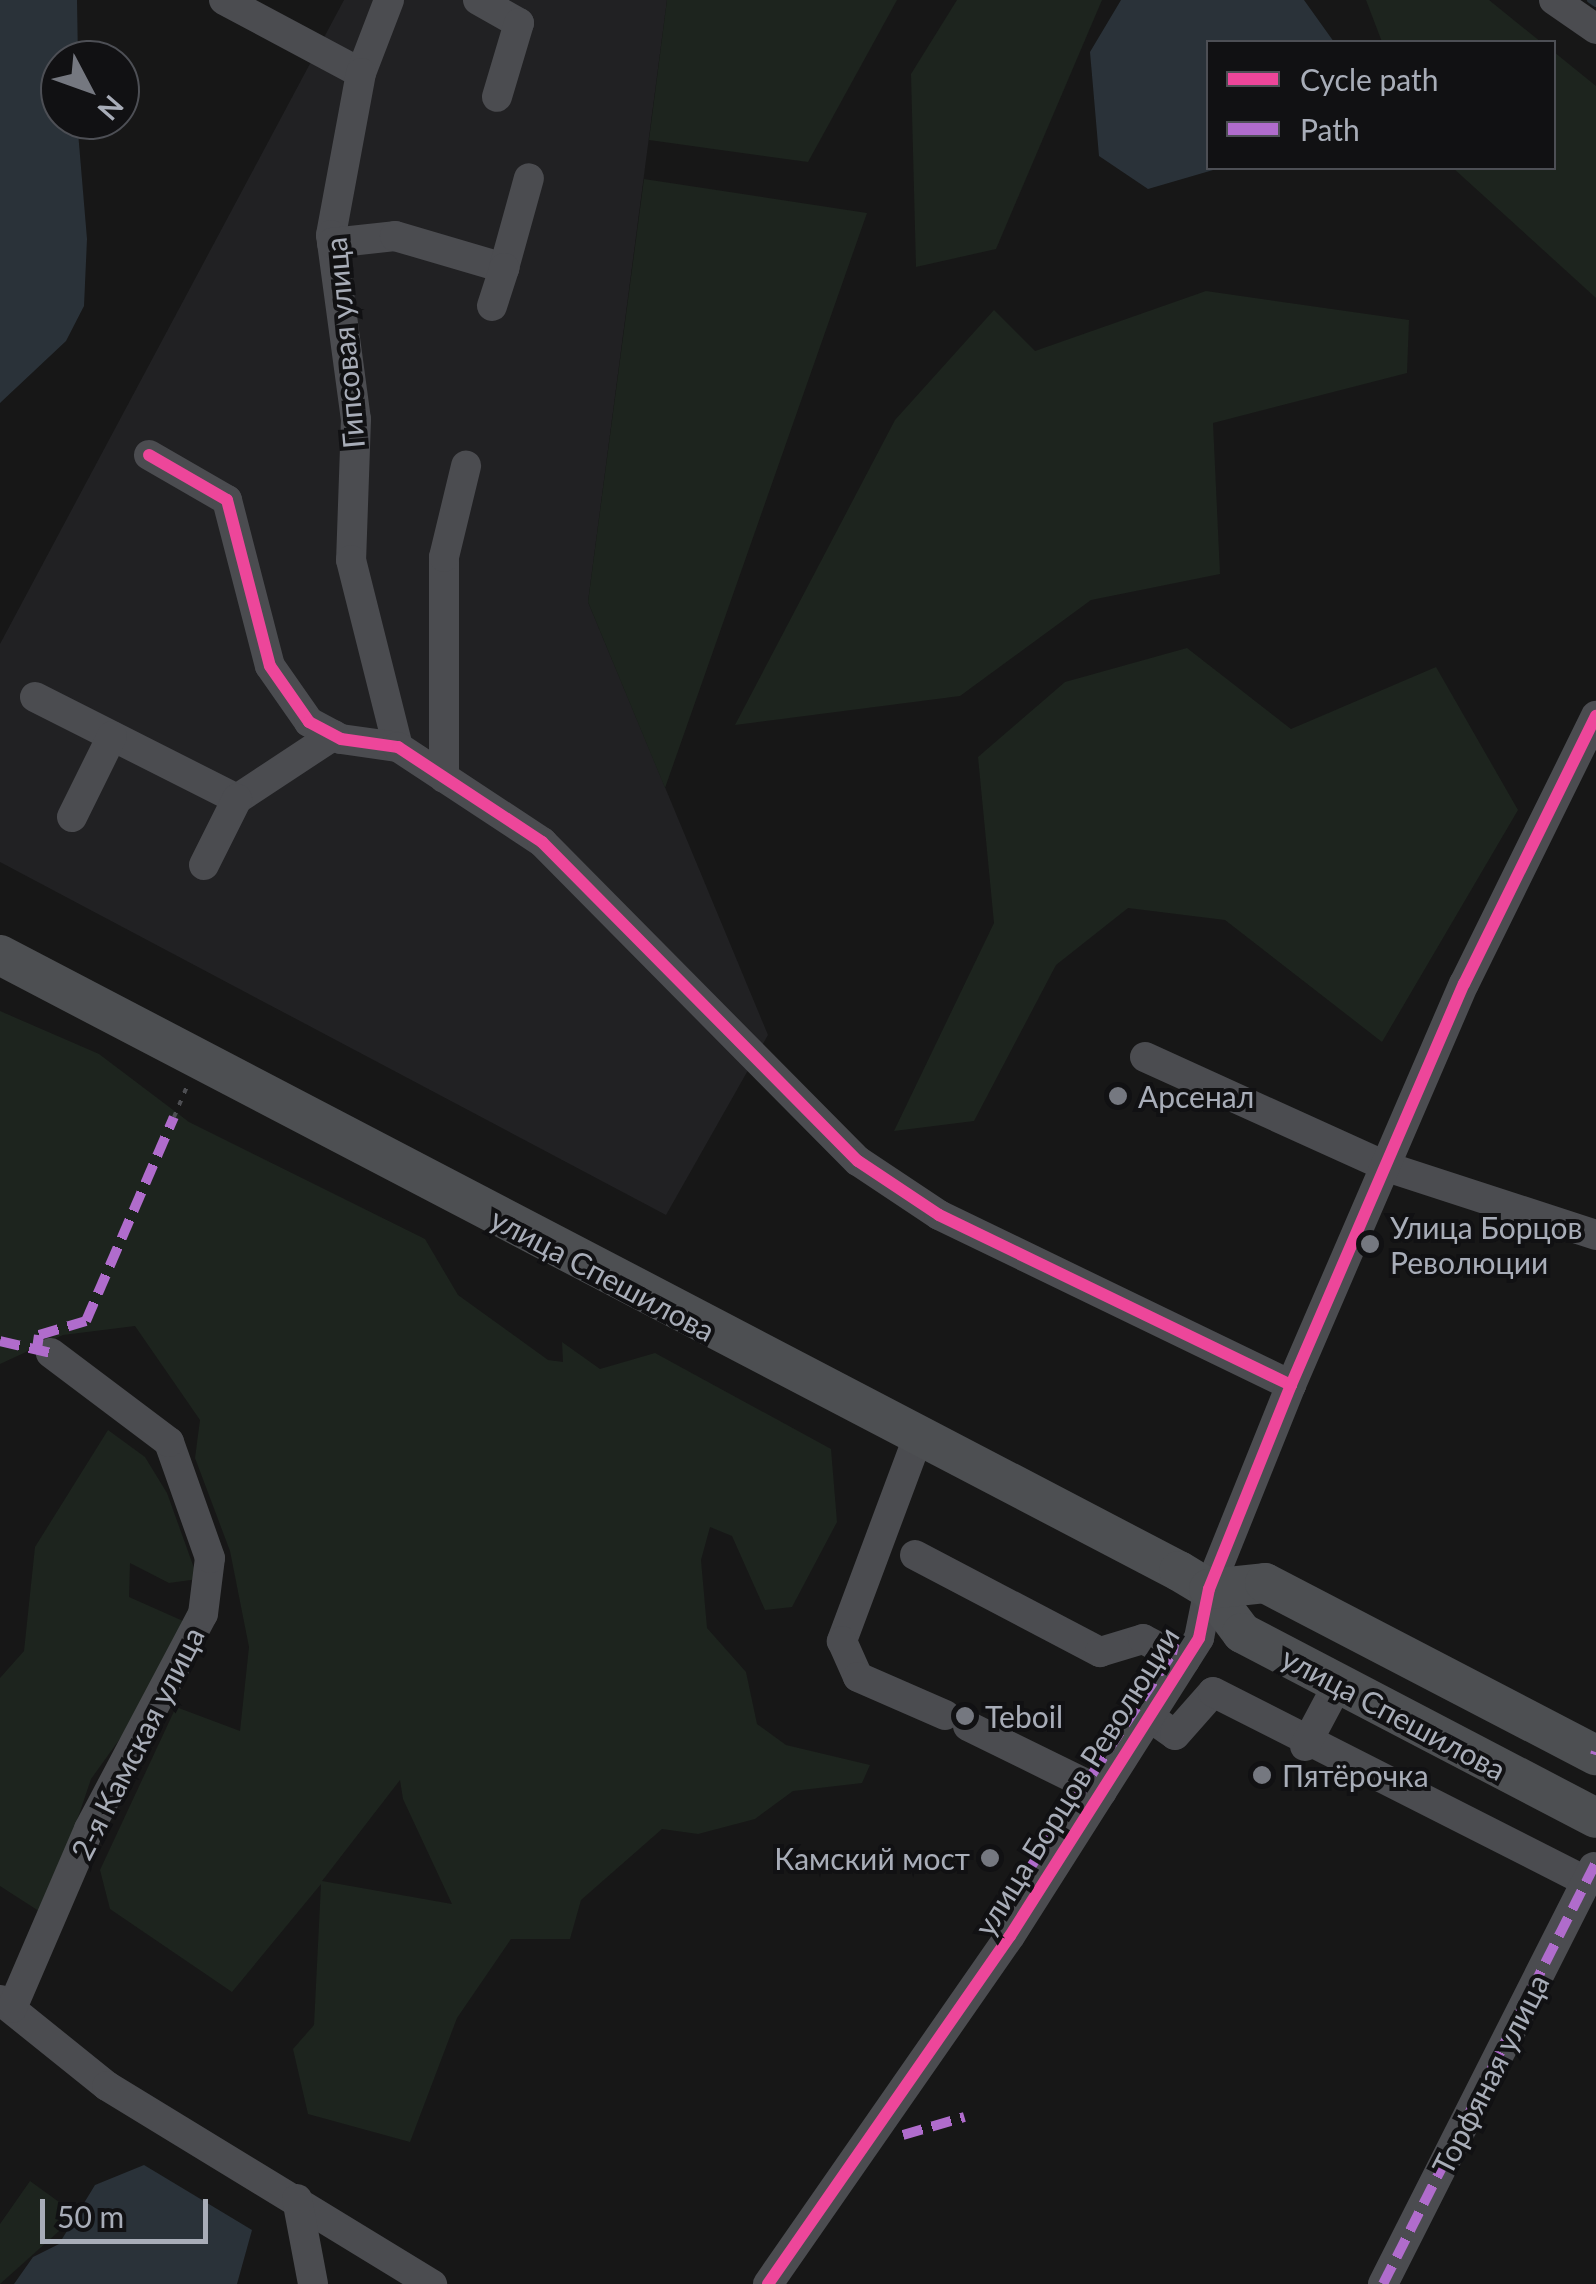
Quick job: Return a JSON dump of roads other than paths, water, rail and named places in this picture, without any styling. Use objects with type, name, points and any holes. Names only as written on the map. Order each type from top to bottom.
[{"type":"main road","name":"улица Спешилова","points":[[0,955],[917,1440],[1209,1589],[1242,1634],[1596,1818]]},
{"type":"main road","name":"улица Спешилова","points":[[1209,1589],[1264,1584],[1596,1754]]},
{"type":"street","points":[[224,0],[360,73]]},
{"type":"street","name":"Гипсовая улица","points":[[389,0],[360,73],[332,243],[356,419],[351,560],[398,747]]},
{"type":"street","points":[[478,0],[519,23],[497,97]]},
{"type":"street","points":[[1554,0],[1596,28]]},
{"type":"street","points":[[492,306],[530,178]]},
{"type":"street","points":[[332,243],[395,236],[504,268]]},
{"type":"street","points":[[149,455],[227,500],[270,666],[308,722],[334,736],[398,747],[542,842],[858,1161],[939,1215],[1291,1384]]},
{"type":"street","points":[[444,778],[444,557],[466,466]]},
{"type":"street","points":[[35,697],[237,799]]},
{"type":"street","name":"улица Борцов Революции","points":[[768,2284],[1102,1792],[1185,1661],[1209,1589],[1291,1384],[1464,984],[1596,716]]},
{"type":"street","points":[[72,817],[112,736]]},
{"type":"street","points":[[204,865],[237,799],[334,736]]},
{"type":"street","points":[[1145,1057],[1387,1167],[1596,1235]]},
{"type":"street","name":"2-я Камская улица","points":[[6,2004],[90,1829],[203,1614],[210,1558],[169,1442],[51,1353]]},
{"type":"street","points":[[917,1440],[842,1642],[858,1677],[1102,1792]]},
{"type":"street","points":[[916,1556],[1100,1652],[1143,1639],[1185,1661]]},
{"type":"street","points":[[1305,1746],[1338,1684]]},
{"type":"street","points":[[1151,1718],[1175,1735],[1213,1692],[1305,1746],[1591,1873]]},
{"type":"street","name":"Торфяная улица","points":[[1383,2284],[1591,1873]]},
{"type":"street","points":[[6,2004],[106,2086],[432,2284]]},
{"type":"street","points":[[297,2199],[313,2284]]},
{"type":"waterway","points":[[1590,0],[1596,4]]},
{"type":"place","name":"Арсенал","points":[[1118,1096]]},
{"type":"place","name":"Улица Борцов Революции","points":[[1370,1244]]},
{"type":"place","name":"Teboil","points":[[965,1716]]},
{"type":"place","name":"Пятёрочка","points":[[1262,1775]]},
{"type":"place","name":"Камский мост","points":[[990,1858]]}]
